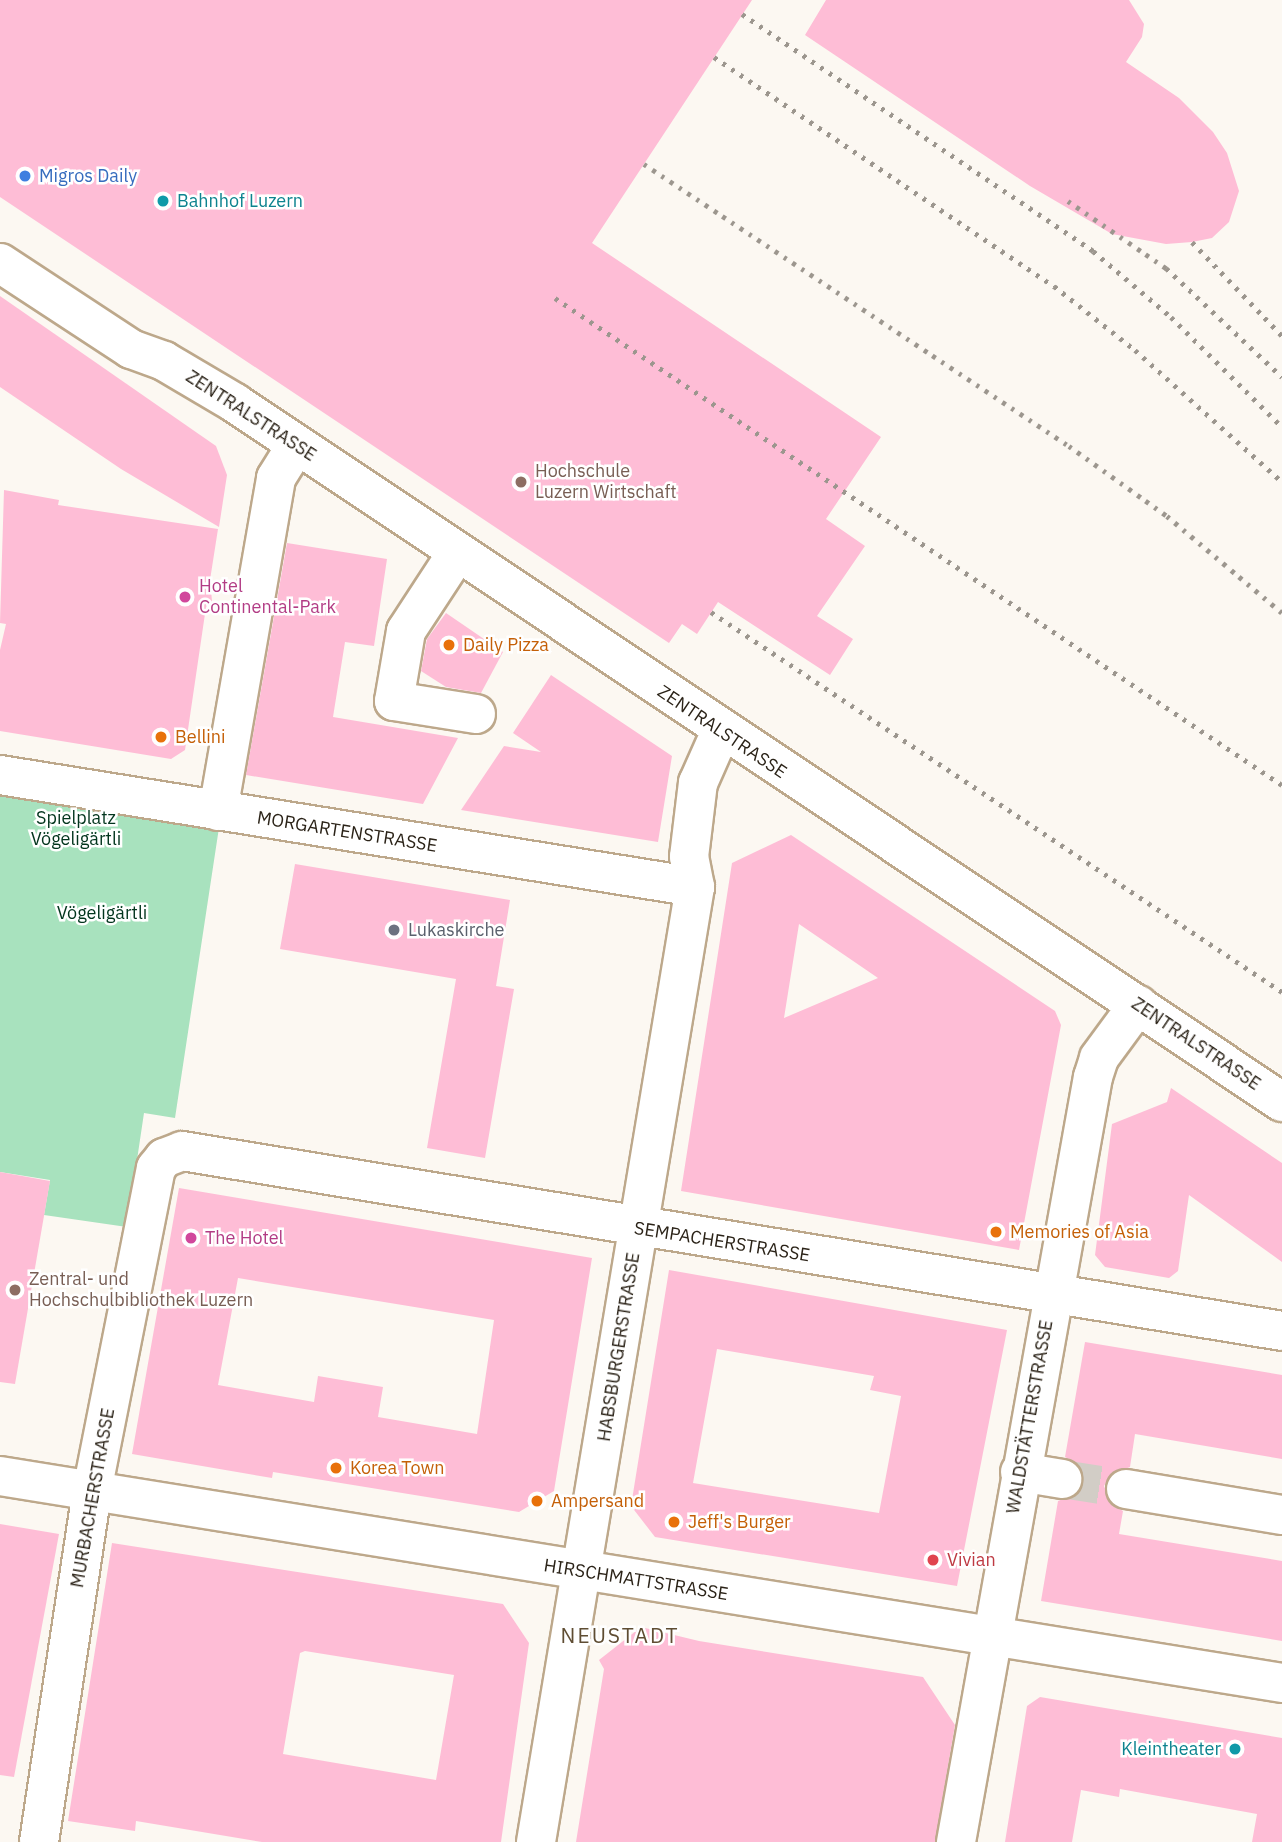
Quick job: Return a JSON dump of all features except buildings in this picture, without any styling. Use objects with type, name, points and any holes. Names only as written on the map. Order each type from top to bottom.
[{"type":"street","name":"ZENTRALSTRASSE","points":[[0,237],[145,333],[164,360]]},
{"type":"street","name":"ZENTRALSTRASSE","points":[[0,263],[131,349],[164,360],[298,445],[721,731],[1282,1102]]},
{"type":"street","points":[[218,811],[276,478],[298,445]]},
{"type":"street","points":[[457,552],[406,631],[394,701],[477,714]]},
{"type":"street","name":"HABSBURGERSTRASSE","points":[[536,1842],[695,887],[689,857],[698,783],[721,731]]},
{"type":"street","name":"MORGARTENSTRASSE","points":[[0,775],[695,887]]},
{"type":"street","name":"WALDSTÄTTERSTRASSE","points":[[956,1842],[1051,1295],[1096,1068],[1138,1006]]},
{"type":"street","name":"SEMPACHERSTRASSE","points":[[164,1158],[182,1151],[638,1228],[1282,1331]]},
{"type":"street","name":"MURBACHERSTRASSE","points":[[39,1842],[92,1491],[156,1168],[164,1158]]},
{"type":"street","points":[[1020,1472],[1062,1479]]},
{"type":"street","name":"HIRSCHMATTSTRASSE","points":[[0,1476],[1279,1685]]},
{"type":"street","points":[[1126,1489],[1282,1515]]},
{"type":"green space","name":"Vögeligärtli","points":[[0,788],[220,821],[175,1118],[144,1113],[127,1227],[44,1215],[50,1180],[0,1172]]},
{"type":"tunnel","points":[[1062,1479],[1126,1489]]},
{"type":"railway","points":[[742,14],[1093,251],[1171,317],[1282,427]]},
{"type":"railway","points":[[714,57],[1054,286],[1135,350],[1282,482]]},
{"type":"railway","points":[[644,164],[1069,446],[1167,516],[1282,613]]},
{"type":"railway","points":[[1068,201],[1166,268],[1282,377]]},
{"type":"railway","points":[[1192,242],[1282,336]]},
{"type":"railway","points":[[555,298],[1282,785]]},
{"type":"railway","points":[[711,612],[1282,992]]},
{"type":"place","name":"Migros Daily","points":[[25,176]]},
{"type":"place","name":"Bahnhof Luzern","points":[[163,201]]},
{"type":"place","name":"Hochschule Luzern Wirtschaft","points":[[521,482]]},
{"type":"place","name":"Hotel Continental-Park","points":[[185,597]]},
{"type":"place","name":"Daily Pizza","points":[[449,645]]},
{"type":"place","name":"Bellini","points":[[161,737]]},
{"type":"place","name":"Lukaskirche","points":[[394,930]]},
{"type":"place","name":"Memories of Asia","points":[[996,1232]]},
{"type":"place","name":"The Hotel","points":[[191,1238]]},
{"type":"place","name":"Zentral- und Hochschulbibliothek Luzern","points":[[15,1290]]},
{"type":"place","name":"Korea Town","points":[[336,1468]]},
{"type":"place","name":"Ampersand","points":[[537,1501]]},
{"type":"place","name":"Jeff's Burger","points":[[674,1522]]},
{"type":"place","name":"Vivian","points":[[933,1560]]},
{"type":"place","name":"Kleintheater","points":[[1235,1749]]},
{"type":"district","name":"NEUSTADT","points":[[620,1635]]},
{"type":"park label","name":"Spielplatz Vögeligärtli","points":[[76,829]]}]
